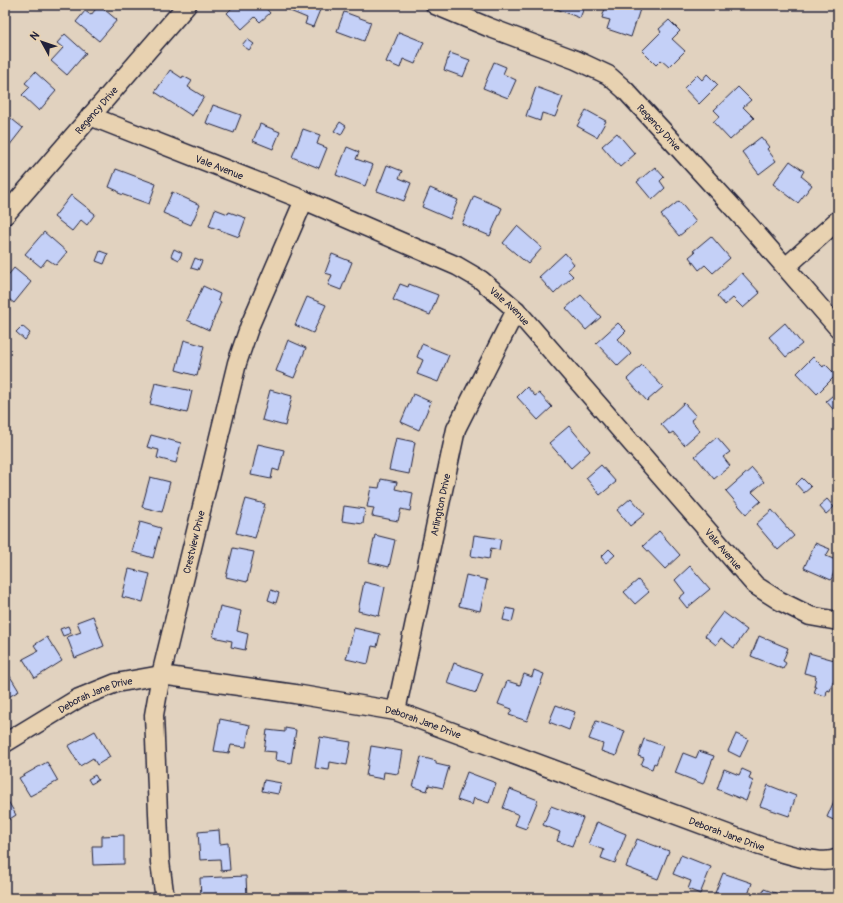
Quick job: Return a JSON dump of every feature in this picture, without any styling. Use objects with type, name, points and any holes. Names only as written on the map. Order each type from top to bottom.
[{"type":"street","name":"Regency Drive","points":[[5,215],[187,5]]},
{"type":"street","name":"Regency Drive","points":[[436,5],[488,27],[576,60],[608,75],[625,90],[674,142],[786,267]]},
{"type":"street","name":"Vale Avenue","points":[[90,116],[304,200],[457,266],[481,280],[516,310],[756,585],[780,601],[810,616],[838,621]]},
{"type":"street","name":"Crestview Drive","points":[[163,898],[164,892],[160,862],[154,715],[160,675],[237,363],[250,324],[304,200]]},
{"type":"street","points":[[838,220],[786,267],[838,328]]},
{"type":"street","name":"Arlington Drive","points":[[396,711],[456,429],[516,310]]},
{"type":"street","name":"Deborah Jane Drive","points":[[5,743],[79,698],[116,683],[160,675],[294,694],[396,711],[760,846],[801,858],[833,861],[838,858]]},
{"type":"building","points":[[99,5],[117,20],[99,41],[76,22],[85,11],[91,15]]},
{"type":"building","points":[[235,5],[263,5],[270,13],[260,22],[255,17],[242,29],[227,13]]},
{"type":"building","points":[[292,5],[322,5],[313,27],[305,24],[307,18],[290,11]]},
{"type":"building","points":[[555,5],[585,5],[580,18],[554,8]]},
{"type":"building","points":[[606,5],[641,6],[631,37],[607,29],[610,20],[602,18]]},
{"type":"building","points":[[344,12],[371,22],[364,41],[337,31]]},
{"type":"building","points":[[669,20],[680,31],[672,39],[685,51],[669,67],[661,60],[656,65],[642,51],[661,32],[659,29]]},
{"type":"building","points":[[399,32],[424,42],[415,64],[403,59],[400,68],[386,62]]},
{"type":"building","points":[[65,34],[86,53],[67,75],[51,61],[63,48],[57,43]]},
{"type":"building","points":[[247,39],[254,44],[249,50],[242,45]]},
{"type":"building","points":[[450,53],[470,60],[463,77],[444,70]]},
{"type":"building","points":[[494,62],[506,67],[503,74],[516,80],[508,98],[483,88]]},
{"type":"building","points":[[170,70],[182,78],[183,76],[192,81],[188,87],[204,97],[192,116],[155,92]]},
{"type":"building","points":[[35,72],[56,91],[39,111],[22,95],[30,87],[25,83]]},
{"type":"building","points":[[707,74],[718,85],[699,104],[684,88],[697,75],[702,80]]},
{"type":"building","points":[[536,87],[563,97],[555,117],[542,113],[540,121],[526,116]]},
{"type":"building","points":[[738,87],[751,100],[743,107],[754,118],[730,140],[713,122],[720,116],[714,110]]},
{"type":"building","points":[[213,105],[241,115],[234,133],[206,123]]},
{"type":"building","points":[[586,110],[606,121],[597,137],[577,126]]},
{"type":"building","points":[[8,116],[23,128],[9,146],[5,143],[5,118],[6,119]]},
{"type":"building","points":[[340,122],[346,126],[341,135],[334,131]]},
{"type":"building","points":[[260,124],[280,132],[273,149],[253,141]]},
{"type":"building","points":[[303,129],[320,135],[317,144],[327,148],[319,168],[292,157]]},
{"type":"building","points":[[838,131],[838,141],[833,135]]},
{"type":"building","points":[[617,133],[635,154],[620,167],[602,146]]},
{"type":"building","points":[[761,137],[769,147],[767,149],[776,161],[759,174],[742,152]]},
{"type":"building","points":[[838,142],[838,152],[833,146]]},
{"type":"building","points":[[347,147],[359,152],[356,159],[373,165],[365,186],[336,175]]},
{"type":"building","points":[[790,161],[804,171],[801,176],[812,185],[798,203],[773,184]]},
{"type":"building","points":[[387,165],[402,171],[399,178],[411,183],[404,201],[377,191]]},
{"type":"building","points":[[655,167],[664,177],[660,181],[665,188],[652,200],[637,182]]},
{"type":"building","points":[[116,169],[156,184],[149,204],[118,193],[118,191],[109,187]]},
{"type":"building","points":[[430,188],[458,200],[450,219],[422,207]]},
{"type":"building","points":[[172,192],[200,205],[191,225],[163,213]]},
{"type":"building","points":[[71,195],[95,214],[87,225],[81,220],[72,231],[54,217]]},
{"type":"building","points":[[474,196],[502,208],[490,236],[462,224]]},
{"type":"building","points":[[679,201],[696,222],[679,236],[661,215]]},
{"type":"building","points":[[215,209],[246,218],[239,237],[209,226]]},
{"type":"building","points":[[517,226],[542,248],[528,264],[503,243]]},
{"type":"building","points":[[44,232],[67,252],[56,265],[47,259],[41,267],[25,254]]},
{"type":"building","points":[[711,236],[730,258],[713,273],[705,265],[699,270],[689,257],[695,252],[693,251]]},
{"type":"building","points":[[174,249],[182,253],[179,260],[171,256]]},
{"type":"building","points":[[100,251],[108,254],[104,264],[96,261]]},
{"type":"building","points":[[565,253],[574,264],[567,270],[573,276],[554,294],[539,277]]},
{"type":"building","points":[[332,254],[352,262],[341,290],[328,285],[332,275],[325,273]]},
{"type":"building","points":[[195,258],[202,261],[198,270],[191,268]]},
{"type":"building","points":[[14,268],[31,282],[14,303],[5,296],[5,279]]},
{"type":"building","points":[[742,273],[760,293],[743,308],[733,298],[725,305],[717,296]]},
{"type":"building","points":[[400,284],[408,287],[409,284],[438,295],[430,315],[393,300]]},
{"type":"building","points":[[203,286],[220,294],[218,300],[221,302],[209,330],[187,320]]},
{"type":"building","points":[[581,295],[601,317],[586,330],[566,308]]},
{"type":"building","points":[[307,297],[326,305],[313,333],[295,325]]},
{"type":"building","points":[[618,323],[626,331],[618,339],[631,354],[618,366],[596,343]]},
{"type":"building","points":[[785,323],[802,344],[786,357],[769,337]]},
{"type":"building","points":[[22,326],[30,333],[25,340],[16,332]]},
{"type":"building","points":[[184,340],[204,346],[197,376],[176,370]]},
{"type":"building","points":[[288,340],[306,348],[294,378],[276,371]]},
{"type":"building","points":[[422,344],[449,355],[438,382],[417,374],[423,360],[417,357]]},
{"type":"building","points":[[813,357],[823,367],[825,364],[836,375],[817,394],[797,373]]},
{"type":"building","points":[[642,365],[663,387],[647,401],[627,379]]},
{"type":"building","points":[[155,383],[192,391],[187,413],[150,404]]},
{"type":"building","points":[[527,387],[535,396],[539,393],[552,407],[538,420],[517,397]]},
{"type":"building","points":[[270,390],[292,396],[285,426],[262,420]]},
{"type":"building","points":[[838,391],[838,415],[826,401]]},
{"type":"building","points":[[413,394],[431,402],[419,430],[401,422]]},
{"type":"building","points":[[684,403],[696,416],[691,420],[700,431],[684,445],[673,432],[670,434],[661,424]]},
{"type":"building","points":[[569,426],[590,451],[571,468],[549,443]]},
{"type":"building","points":[[151,435],[181,443],[176,463],[157,458],[159,450],[147,447]]},
{"type":"building","points":[[717,437],[730,452],[723,457],[730,466],[714,479],[695,456]]},
{"type":"building","points":[[396,438],[415,442],[409,474],[389,470]]},
{"type":"building","points":[[258,444],[284,450],[279,471],[273,469],[271,479],[251,475]]},
{"type":"building","points":[[601,465],[616,482],[600,495],[586,478]]},
{"type":"building","points":[[752,468],[764,482],[752,492],[761,501],[746,514],[726,491]]},
{"type":"building","points":[[150,477],[170,482],[162,512],[142,507]]},
{"type":"building","points":[[802,478],[811,487],[804,493],[796,484]]},
{"type":"building","points":[[381,479],[397,482],[395,489],[413,493],[410,511],[401,509],[398,521],[372,516],[374,508],[367,507],[371,487],[379,488]]},
{"type":"building","points":[[631,498],[645,514],[630,526],[617,510]]},
{"type":"building","points":[[246,499],[265,504],[255,538],[236,533]]},
{"type":"building","points":[[827,499],[834,507],[826,514],[819,506]]},
{"type":"building","points":[[344,506],[365,509],[363,524],[342,521]]},
{"type":"building","points":[[772,510],[794,536],[778,550],[756,524]]},
{"type":"building","points":[[140,522],[161,528],[153,558],[132,552]]},
{"type":"building","points":[[659,531],[680,555],[665,569],[643,546]]},
{"type":"building","points":[[375,535],[395,540],[389,567],[369,562]]},
{"type":"building","points":[[474,535],[501,539],[499,550],[491,548],[489,559],[471,556]]},
{"type":"building","points":[[815,543],[830,549],[826,556],[838,561],[831,580],[804,568]]},
{"type":"building","points":[[233,548],[254,552],[247,582],[226,577]]},
{"type":"building","points":[[609,549],[615,555],[606,563],[601,557]]},
{"type":"building","points":[[690,566],[710,589],[687,608],[679,598],[685,593],[675,580]]},
{"type":"building","points":[[129,569],[150,574],[143,602],[122,597]]},
{"type":"building","points":[[466,575],[487,580],[480,611],[459,606]]},
{"type":"building","points":[[638,580],[649,592],[635,604],[624,592]]},
{"type":"building","points":[[364,582],[385,587],[379,616],[358,611]]},
{"type":"building","points":[[271,590],[279,593],[276,603],[268,600]]},
{"type":"building","points":[[220,606],[241,611],[237,631],[248,634],[245,650],[231,647],[232,641],[213,637]]},
{"type":"building","points":[[506,608],[515,610],[512,622],[503,620]]},
{"type":"building","points":[[723,612],[747,630],[734,648],[721,638],[716,645],[705,636]]},
{"type":"building","points":[[93,616],[104,646],[75,658],[67,637],[81,632],[77,622]]},
{"type":"building","points":[[68,626],[71,633],[63,636],[60,629]]},
{"type":"building","points":[[354,628],[380,634],[377,647],[372,646],[368,664],[346,659]]},
{"type":"building","points":[[759,636],[788,648],[783,661],[786,663],[783,669],[751,656]]},
{"type":"building","points":[[47,637],[62,661],[35,678],[23,659],[38,651],[34,645]]},
{"type":"building","points":[[809,653],[838,661],[836,674],[838,674],[838,683],[833,681],[830,691],[827,690],[826,696],[814,693],[816,687],[814,687],[816,676],[804,673]]},
{"type":"building","points":[[454,663],[483,673],[476,693],[447,683]]},
{"type":"building","points":[[5,668],[19,691],[5,699]]},
{"type":"building","points":[[534,670],[544,674],[527,721],[509,715],[512,709],[498,704],[507,681],[520,685],[524,674],[532,677]]},
{"type":"building","points":[[556,705],[575,712],[569,730],[549,722]]},
{"type":"building","points":[[220,719],[250,725],[246,747],[231,745],[229,753],[214,751]]},
{"type":"building","points":[[596,721],[625,731],[616,756],[601,751],[603,744],[589,739]]},
{"type":"building","points":[[285,728],[296,730],[291,763],[275,760],[276,752],[264,751],[267,730],[285,732]]},
{"type":"building","points":[[95,731],[110,757],[97,765],[93,758],[80,766],[68,746]]},
{"type":"building","points":[[736,734],[748,739],[740,757],[728,751]]},
{"type":"building","points":[[320,737],[351,742],[347,765],[330,762],[329,770],[315,768]]},
{"type":"building","points":[[644,739],[663,746],[656,764],[654,763],[652,769],[641,765],[644,758],[638,756]]},
{"type":"building","points":[[371,746],[402,751],[398,774],[384,772],[383,779],[366,776]]},
{"type":"building","points":[[699,751],[714,756],[703,784],[675,773],[683,753],[696,758]]},
{"type":"building","points":[[421,757],[436,761],[436,764],[449,767],[443,788],[429,785],[427,791],[413,787]]},
{"type":"building","points":[[47,762],[58,781],[30,796],[19,778]]},
{"type":"building","points":[[724,769],[739,775],[742,769],[751,773],[749,779],[753,781],[746,801],[717,789]]},
{"type":"building","points":[[467,772],[496,783],[489,803],[474,798],[472,805],[457,800]]},
{"type":"building","points":[[95,775],[98,780],[91,784],[88,779]]},
{"type":"building","points":[[264,780],[281,783],[278,794],[262,791]]},
{"type":"building","points":[[768,785],[796,796],[789,816],[760,806]]},
{"type":"building","points":[[510,789],[538,800],[526,829],[515,825],[519,815],[503,808]]},
{"type":"building","points":[[838,792],[838,822],[827,817]]},
{"type":"building","points":[[5,796],[16,815],[5,822]]},
{"type":"building","points":[[551,806],[583,818],[572,846],[557,841],[560,832],[543,825]]},
{"type":"building","points":[[597,822],[626,834],[615,863],[601,858],[604,850],[588,844]]},
{"type":"building","points":[[219,830],[220,844],[228,843],[230,870],[221,871],[220,859],[200,860],[198,832]]},
{"type":"building","points":[[124,835],[124,864],[93,865],[92,846],[102,846],[102,836]]},
{"type":"building","points":[[637,839],[669,851],[658,879],[626,867]]},
{"type":"building","points":[[681,855],[711,867],[700,894],[688,889],[691,881],[673,874]]},
{"type":"building","points":[[723,873],[752,883],[747,898],[729,898],[715,893]]},
{"type":"building","points":[[246,876],[247,898],[201,898],[200,878]]},
{"type":"building","points":[[764,889],[789,898],[761,898]]}]
